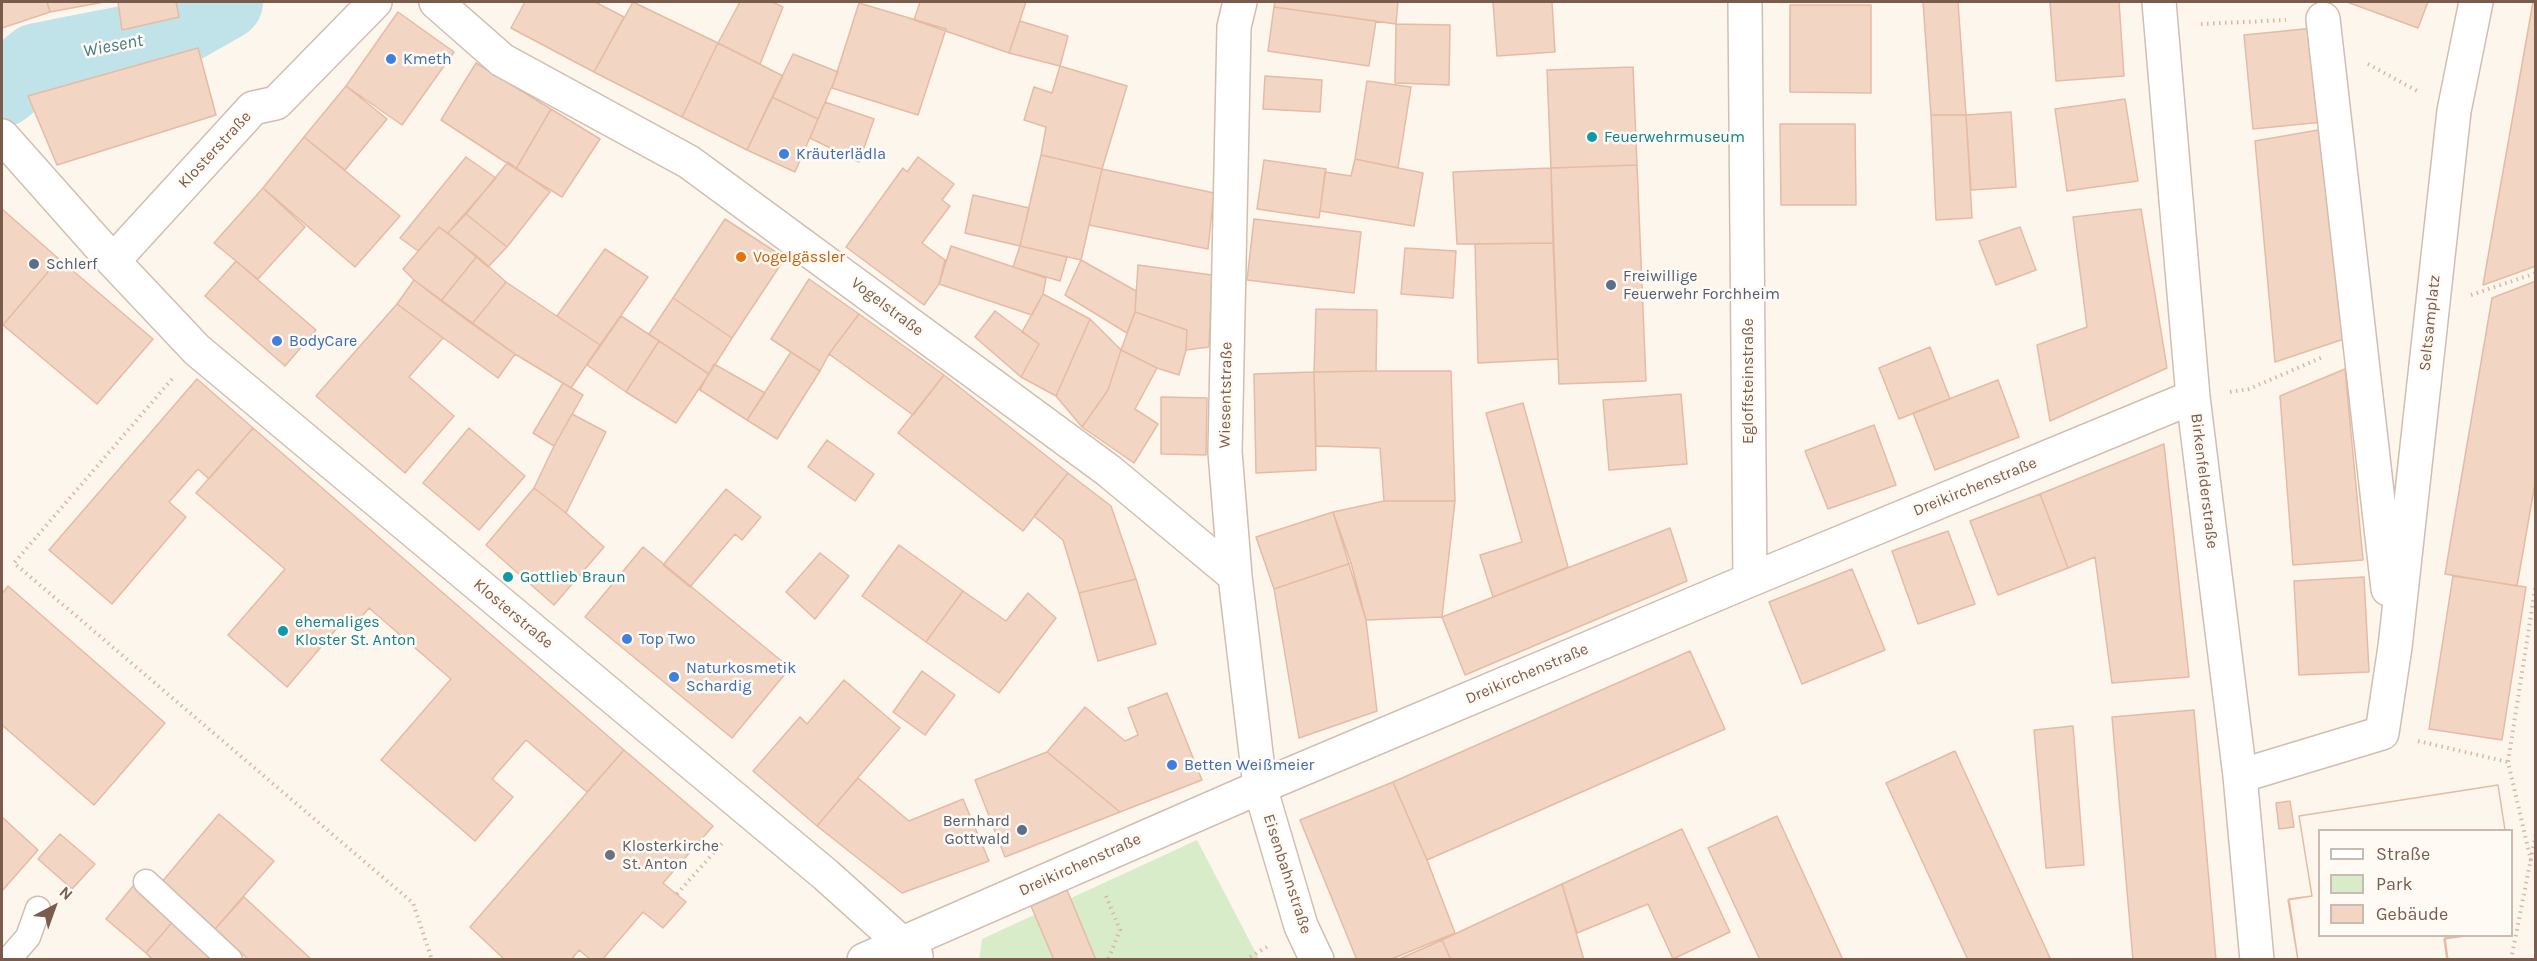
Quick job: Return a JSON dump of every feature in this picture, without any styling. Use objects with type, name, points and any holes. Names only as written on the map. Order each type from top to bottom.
[{"type":"street","name":"Klosterstraße","points":[[113,261],[253,108],[276,103],[375,2]]},
{"type":"street","name":"Vogelstraße","points":[[436,2],[502,60],[689,162],[1054,430],[1108,471],[1235,576]]},
{"type":"street","name":"Wiesentstraße","points":[[1240,2],[1234,27],[1225,452],[1235,576],[1260,788]]},
{"type":"street","name":"Egloffsteinstraße","points":[[1745,2],[1750,580]]},
{"type":"street","name":"Seltsamplatz","points":[[2382,733],[2395,647],[2454,111],[2476,2]]},
{"type":"street","name":"Birkenfelderstraße","points":[[2160,14],[2193,397],[2240,776],[2258,960]]},
{"type":"street","name":"Seltsamplatz","points":[[2324,30],[2395,647]]},
{"type":"street","name":"Klosterstraße","points":[[3,141],[197,350],[751,812],[912,951]]},
{"type":"street","name":"Dreikirchenstraße","points":[[864,960],[912,951],[1091,859],[1750,580],[2193,397]]},
{"type":"street","points":[[2240,776],[2382,733]]},
{"type":"street","name":"Eisenbahnstraße","points":[[1260,788],[1301,926],[1317,960]]},
{"type":"lane","points":[[146,882],[230,960]]},
{"type":"lane","points":[[8,960],[28,937],[38,909]]},
{"type":"path","points":[[2160,14],[2324,30],[2454,111]]},
{"type":"path","points":[[2485,291],[2535,273]]},
{"type":"path","points":[[2193,397],[2249,389],[2359,341]]},
{"type":"path","points":[[197,350],[14,564],[413,903],[432,960]]},
{"type":"path","points":[[2531,861],[2508,762],[2535,583]]},
{"type":"path","points":[[2382,733],[2508,762]]},
{"type":"path","points":[[676,894],[751,812]]},
{"type":"path","points":[[2511,960],[2535,833]]},
{"type":"path","points":[[1091,859],[1120,930],[1108,960]]},
{"type":"green space","points":[[1197,840],[1259,959],[979,960],[982,939]]},
{"type":"building","points":[[2,2],[47,2],[50,12],[2,28]]},
{"type":"building","points":[[47,2],[104,2],[50,12]]},
{"type":"building","points":[[118,2],[176,2],[179,17],[122,30]]},
{"type":"building","points":[[525,2],[595,2],[624,17],[594,72],[511,28]]},
{"type":"building","points":[[633,2],[718,43],[682,117],[594,72]]},
{"type":"building","points":[[740,2],[772,2],[783,7],[760,64],[718,43]]},
{"type":"building","points":[[920,2],[1026,2],[1009,53],[914,20]]},
{"type":"building","points":[[1275,2],[1398,2],[1396,24],[1274,7]]},
{"type":"building","points":[[1493,2],[1552,2],[1555,52],[1497,56]]},
{"type":"building","points":[[1923,2],[1958,2],[1966,115],[1931,115]]},
{"type":"building","points":[[2050,2],[2119,2],[2124,76],[2056,81]]},
{"type":"building","points":[[2347,2],[2428,2],[2418,28]]},
{"type":"building","points":[[2533,2],[2536,2],[2536,266],[2483,285]]},
{"type":"building","points":[[859,3],[946,29],[918,115],[832,88]]},
{"type":"building","points":[[1790,5],[1871,5],[1871,93],[1790,92]]},
{"type":"building","points":[[1274,7],[1376,21],[1369,66],[1268,51]]},
{"type":"building","points":[[398,12],[454,52],[402,125],[346,86]]},
{"type":"building","points":[[1020,21],[1068,36],[1060,66],[1009,53]]},
{"type":"building","points":[[1396,24],[1450,25],[1449,85],[1395,83]]},
{"type":"building","points":[[2314,28],[2323,122],[2253,129],[2244,35]]},
{"type":"building","points":[[718,43],[783,76],[747,150],[682,117]]},
{"type":"building","points":[[198,48],[216,115],[57,165],[28,96]]},
{"type":"building","points":[[793,54],[838,72],[818,119],[772,97]]},
{"type":"building","points":[[476,63],[551,109],[516,169],[441,120]]},
{"type":"building","points":[[1060,66],[1127,86],[1102,169],[1041,155],[1046,127],[1024,120],[1034,87],[1052,93]]},
{"type":"building","points":[[1633,67],[1637,165],[1551,168],[1547,70]]},
{"type":"building","points":[[1265,76],[1322,80],[1320,112],[1263,109]]},
{"type":"building","points":[[1367,81],[1411,87],[1398,168],[1355,159]]},
{"type":"building","points":[[346,86],[387,119],[345,170],[304,137]]},
{"type":"building","points":[[772,97],[818,119],[795,172],[747,150]]},
{"type":"building","points":[[2125,99],[2138,181],[2067,191],[2055,109]]},
{"type":"building","points":[[825,102],[874,119],[859,162],[810,138]]},
{"type":"building","points":[[551,109],[600,139],[562,197],[516,169]]},
{"type":"building","points":[[2011,112],[2016,187],[1971,190],[1966,115]]},
{"type":"building","points":[[1931,115],[1966,115],[1972,218],[1936,220]]},
{"type":"building","points":[[1780,124],[1855,124],[1856,205],[1781,205]]},
{"type":"building","points":[[2324,129],[2344,339],[2275,362],[2255,141]]},
{"type":"building","points":[[304,137],[400,216],[355,267],[263,188]]},
{"type":"building","points":[[1041,155],[1102,169],[1081,260],[1020,246]]},
{"type":"building","points":[[466,157],[496,178],[448,233],[439,227],[418,251],[400,238]]},
{"type":"building","points":[[918,157],[954,184],[942,200],[950,206],[922,243],[945,260],[939,284],[924,305],[846,247],[903,168],[907,172]]},
{"type":"building","points":[[1355,159],[1423,173],[1414,226],[1320,211],[1325,172],[1351,176]]},
{"type":"building","points":[[1264,160],[1326,169],[1319,218],[1257,209]]},
{"type":"building","points":[[508,162],[550,192],[507,247],[466,214]]},
{"type":"building","points":[[1637,165],[1646,381],[1559,384],[1551,168]]},
{"type":"building","points":[[1551,168],[1553,243],[1457,244],[1453,172]]},
{"type":"building","points":[[1102,169],[1214,193],[1208,249],[1089,225]]},
{"type":"building","points":[[263,188],[305,227],[258,279],[214,243]]},
{"type":"building","points":[[973,195],[1029,208],[1020,246],[965,233]]},
{"type":"building","points":[[2,209],[59,259],[3,325],[2,324]]},
{"type":"building","points":[[2141,209],[2167,368],[2050,421],[2037,345],[2087,327],[2073,217]]},
{"type":"building","points":[[466,214],[507,247],[488,267],[448,233]]},
{"type":"building","points":[[725,219],[785,258],[732,338],[673,298]]},
{"type":"building","points":[[1254,219],[1361,232],[1354,293],[1247,280]]},
{"type":"building","points":[[439,227],[477,256],[441,301],[403,269]]},
{"type":"building","points":[[2020,227],[2036,270],[1996,285],[1979,241]]},
{"type":"building","points":[[1553,243],[1558,359],[1478,363],[1475,244]]},
{"type":"building","points":[[951,246],[1046,278],[1043,294],[1032,315],[939,284]]},
{"type":"building","points":[[1020,246],[1067,257],[1060,281],[1013,267]]},
{"type":"building","points":[[1405,248],[1456,251],[1453,298],[1401,294]]},
{"type":"building","points":[[605,249],[648,277],[600,345],[557,316]]},
{"type":"building","points":[[477,256],[506,282],[472,324],[441,301]]},
{"type":"building","points":[[59,259],[153,339],[97,404],[3,325]]},
{"type":"building","points":[[1081,260],[1136,291],[1135,312],[1127,333],[1065,295]]},
{"type":"building","points":[[236,261],[316,330],[285,366],[205,296]]},
{"type":"building","points":[[1138,265],[1212,275],[1209,347],[1186,350],[1187,330],[1135,312]]},
{"type":"building","points":[[809,279],[859,314],[829,354],[820,371],[771,339]]},
{"type":"building","points":[[414,280],[515,354],[498,378],[397,304]]},
{"type":"building","points":[[2536,281],[2536,478],[2517,586],[2445,574],[2492,298]]},
{"type":"building","points":[[506,282],[600,345],[571,388],[515,354],[472,324]]},
{"type":"building","points":[[1043,294],[1090,319],[1056,396],[1021,377],[1039,344],[1022,332]]},
{"type":"building","points":[[673,298],[732,338],[709,374],[649,334]]},
{"type":"building","points":[[397,304],[443,338],[409,377],[454,416],[405,473],[316,396]]},
{"type":"building","points":[[1316,309],[1377,310],[1376,371],[1314,372]]},
{"type":"building","points":[[995,311],[1039,344],[1021,377],[975,337]]},
{"type":"building","points":[[1135,312],[1187,330],[1186,350],[1179,375],[1157,368],[1121,350]]},
{"type":"building","points":[[859,314],[944,375],[913,415],[829,354]]},
{"type":"building","points":[[621,316],[659,341],[626,392],[587,365]]},
{"type":"building","points":[[1090,319],[1121,350],[1108,390],[1082,427],[1056,396]]},
{"type":"building","points":[[659,341],[709,374],[676,423],[626,392]]},
{"type":"building","points":[[1930,347],[1950,399],[1899,419],[1879,368]]},
{"type":"building","points":[[1121,350],[1157,368],[1135,409],[1158,424],[1134,463],[1082,427],[1108,390]]},
{"type":"building","points":[[791,352],[820,371],[777,439],[747,420]]},
{"type":"building","points":[[714,364],[765,393],[747,420],[700,390]]},
{"type":"building","points":[[2345,369],[2363,560],[2293,565],[2280,396]]},
{"type":"building","points":[[1451,371],[1455,501],[1384,501],[1380,448],[1316,446],[1314,372]]},
{"type":"building","points":[[1314,372],[1316,470],[1256,473],[1254,374]]},
{"type":"building","points":[[944,375],[1068,473],[1023,531],[898,433]]},
{"type":"building","points":[[197,379],[253,428],[209,479],[198,469],[169,502],[186,517],[112,604],[49,550]]},
{"type":"building","points":[[1998,380],[2019,437],[1935,470],[1913,413]]},
{"type":"building","points":[[563,383],[583,395],[554,446],[533,433]]},
{"type":"building","points":[[1681,394],[1687,464],[1609,470],[1603,400]]},
{"type":"building","points":[[1161,397],[1207,398],[1206,455],[1161,454]]},
{"type":"building","points":[[1523,403],[1568,567],[1493,597],[1480,555],[1522,542],[1486,413]]},
{"type":"building","points":[[572,414],[606,432],[566,513],[534,488]]},
{"type":"building","points":[[1874,425],[1896,485],[1828,509],[1805,451]]},
{"type":"building","name":"ehemaliges Kloster St. Anton","points":[[253,428],[624,750],[587,792],[526,740],[492,779],[513,797],[475,841],[381,760],[451,679],[369,608],[352,628],[344,620],[287,687],[228,635],[285,569],[196,493]]},
{"type":"building","points":[[469,428],[525,476],[479,530],[423,483]]},
{"type":"building","points":[[827,440],[874,474],[855,501],[808,467]]},
{"type":"building","points":[[2164,444],[2189,677],[2112,683],[2095,557],[2068,568],[2040,494]]},
{"type":"building","points":[[1068,473],[1111,506],[1136,579],[1079,593],[1063,540],[1034,516]]},
{"type":"building","points":[[534,488],[604,547],[554,605],[486,545]]},
{"type":"building","points":[[726,489],[761,517],[742,540],[735,534],[690,587],[663,565]]},
{"type":"building","points":[[2040,494],[2068,568],[1998,595],[1970,521]]},
{"type":"building","points":[[1384,501],[1455,501],[1442,617],[1366,620],[1333,512]]},
{"type":"building","points":[[1333,512],[1351,563],[1274,589],[1256,537]]},
{"type":"building","points":[[1670,528],[1687,581],[1465,675],[1442,617]]},
{"type":"building","points":[[1948,531],[1975,604],[1918,624],[1892,551]]},
{"type":"building","points":[[899,545],[963,591],[926,642],[862,596]]},
{"type":"building","points":[[643,547],[790,668],[732,738],[585,617]]},
{"type":"building","points":[[820,553],[849,576],[815,619],[786,592]]},
{"type":"building","points":[[1351,563],[1366,620],[1377,711],[1299,738],[1274,589]]},
{"type":"building","points":[[1852,569],[1885,650],[1802,684],[1769,602]]},
{"type":"building","points":[[2453,576],[2526,587],[2502,740],[2429,729]]},
{"type":"building","points":[[2364,577],[2369,672],[2299,675],[2294,581]]},
{"type":"building","points":[[1136,579],[1156,644],[1098,661],[1079,593]]},
{"type":"building","points":[[8,586],[165,723],[94,805],[2,725],[2,594]]},
{"type":"building","points":[[963,591],[1006,621],[1028,593],[1056,618],[999,693],[926,642]]},
{"type":"building","points":[[1690,651],[1725,729],[1427,860],[1393,782]]},
{"type":"building","points":[[922,671],[955,695],[925,735],[893,712]]},
{"type":"building","points":[[844,680],[900,728],[817,826],[753,771],[800,717],[807,724]]},
{"type":"building","points":[[1167,693],[1202,780],[1120,812],[1047,752],[1085,707],[1125,741],[1138,735],[1128,708]]},
{"type":"building","points":[[2194,710],[2216,960],[2133,960],[2112,717]]},
{"type":"building","points":[[2073,726],[2084,865],[2046,868],[2034,730]]},
{"type":"building","name":"Klosterkirche St. Anton","points":[[624,750],[713,826],[663,883],[686,902],[663,928],[643,912],[602,960],[591,960],[579,950],[571,960],[505,960],[470,927]]},
{"type":"building","points":[[1955,751],[2051,960],[1968,960],[1886,783]]},
{"type":"building","points":[[1047,752],[1120,812],[1005,857],[975,780]]},
{"type":"building","points":[[858,778],[909,821],[963,799],[989,861],[902,893],[817,826]]},
{"type":"building","points":[[1393,782],[1427,860],[1455,933],[1389,960],[1357,960],[1300,820]]},
{"type":"building","points":[[2498,785],[2505,829],[2318,829],[2318,937],[2454,937],[2445,938],[2448,960],[2298,960],[2289,899],[2312,896],[2299,816]]},
{"type":"building","points":[[2498,785],[2505,829],[2318,829],[2318,937],[2458,937],[2444,939],[2447,960],[2298,960],[2288,900],[2312,896],[2299,816]]},
{"type":"building","points":[[2290,801],[2294,827],[2279,829],[2276,803]]},
{"type":"building","points":[[219,814],[274,861],[215,929],[161,883]]},
{"type":"building","points":[[1777,816],[1843,960],[1760,960],[1708,848]]},
{"type":"building","points":[[2,817],[38,850],[2,891]]},
{"type":"building","points":[[1682,829],[1730,932],[1673,959],[1648,904],[1577,933],[1562,884]]},
{"type":"building","points":[[60,834],[95,864],[72,889],[38,859]]},
{"type":"building","points":[[1562,884],[1584,960],[1451,960],[1442,940]]},
{"type":"building","points":[[134,885],[175,919],[146,953],[106,919]]},
{"type":"building","points":[[1067,890],[1096,960],[1054,960],[1031,906]]},
{"type":"building","points":[[244,897],[312,960],[249,960],[215,929]]},
{"type":"building","points":[[175,919],[220,960],[153,960],[146,953]]},
{"type":"building","points":[[1442,940],[1451,960],[1397,960]]},
{"type":"waterway","name":"Wiesent","points":[[2,89],[37,61],[165,36],[225,2]]},
{"type":"place","name":"Kmeth","points":[[391,59]]},
{"type":"place","name":"Feuerwehrmuseum","points":[[1592,137]]},
{"type":"place","name":"Kräuterlädla","points":[[784,154]]},
{"type":"place","name":"Vogelgässler","points":[[741,257]]},
{"type":"place","name":"Schlerf","points":[[34,264]]},
{"type":"place","name":"Freiwillige Feuerwehr Forchheim","points":[[1611,285]]},
{"type":"place","name":"BodyCare","points":[[277,341]]},
{"type":"place","name":"Gottlieb Braun","points":[[508,577]]},
{"type":"place","name":"ehemaliges Kloster St. Anton","points":[[283,631]]},
{"type":"place","name":"Top Two","points":[[627,639]]},
{"type":"place","name":"Naturkosmetik Schardig","points":[[674,677]]},
{"type":"place","name":"Betten Weißmeier","points":[[1172,765]]},
{"type":"place","name":"Bernhard Gottwald","points":[[1022,830]]},
{"type":"place","name":"Klosterkirche St. Anton","points":[[610,855]]}]
